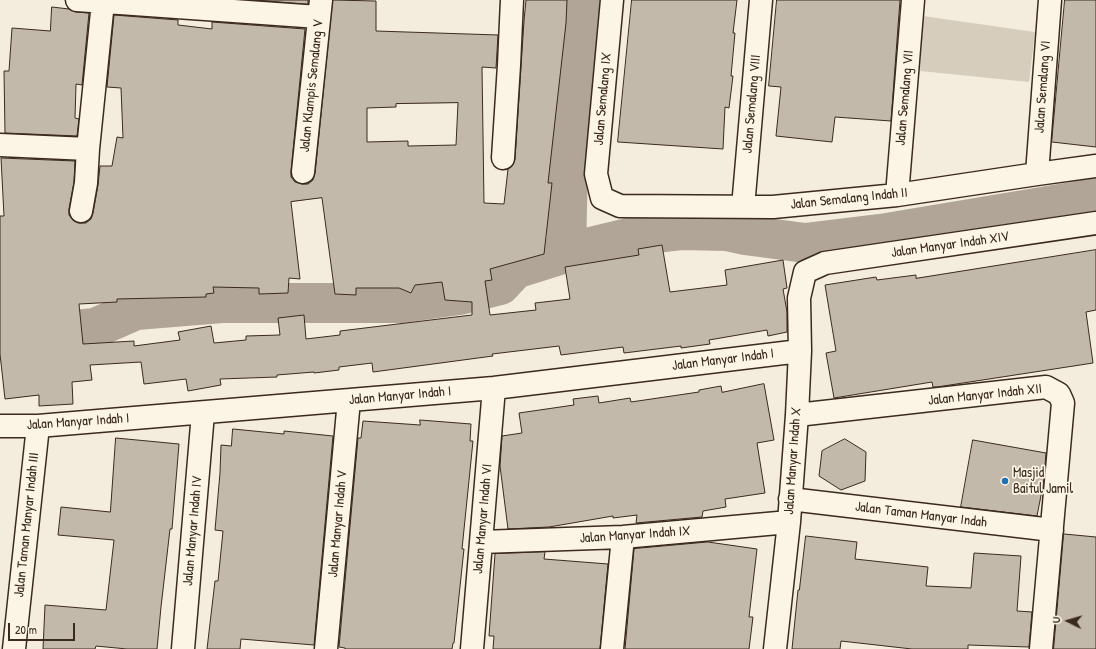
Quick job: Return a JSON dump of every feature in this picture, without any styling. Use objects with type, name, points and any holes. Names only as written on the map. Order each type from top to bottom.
[{"type":"street","points":[[77,0],[320,8]]},
{"type":"street","points":[[503,158],[512,0]]},
{"type":"street","name":"Jalan Semalang IX","points":[[602,198],[596,174],[612,0]]},
{"type":"street","name":"Jalan Semalang VIII","points":[[743,207],[761,0]]},
{"type":"street","name":"Jalan Semalang VII","points":[[897,196],[913,0]]},
{"type":"street","name":"Jalan Semalang VI","points":[[1037,174],[1050,0]]},
{"type":"street","points":[[81,211],[86,183],[103,2]]},
{"type":"street","name":"Jalan Klampis Semalang V","points":[[303,172],[320,8]]},
{"type":"street","points":[[0,145],[88,149]]},
{"type":"street","name":"Jalan Semalang Indah II","points":[[602,198],[620,206],[774,207],[897,196],[1096,166]]},
{"type":"street","name":"Jalan Manyar Indah XIV","points":[[805,272],[825,263],[1096,223]]},
{"type":"street","name":"Jalan Manyar Indah X","points":[[775,649],[789,522],[797,415],[800,351],[800,298],[805,272]]},
{"type":"street","name":"Jalan Manyar Indah I","points":[[0,426],[38,426],[494,388],[800,351]]},
{"type":"street","name":"Jalan Manyar Indah XII","points":[[797,415],[1046,387],[1059,394],[1063,403],[1041,649]]},
{"type":"street","name":"Jalan Manyar Indah VI","points":[[472,649],[494,388]]},
{"type":"street","name":"Jalan Manyar Indah V","points":[[326,649],[350,400]]},
{"type":"street","name":"Jalan Manyar Indah IV","points":[[183,649],[203,413]]},
{"type":"street","name":"Jalan Taman Manyar Indah III","points":[[14,649],[38,426]]},
{"type":"street","name":"Jalan Taman Manyar Indah","points":[[790,499],[1052,530]]},
{"type":"street","name":"Jalan Manyar Indah IX","points":[[481,542],[623,537],[789,522]]},
{"type":"street","points":[[612,649],[623,537]]},
{"type":"shaded area","points":[[923,16],[1035,32],[1029,82],[920,71]]},
{"type":"building","points":[[255,0],[308,0],[308,4]]},
{"type":"building","points":[[333,0],[376,1],[376,31],[498,35],[496,68],[482,67],[484,203],[504,204],[508,169],[513,165],[515,159],[526,0],[567,0],[566,23],[548,183],[552,183],[544,254],[490,269],[492,280],[485,281],[490,315],[536,310],[535,303],[570,299],[565,267],[639,255],[638,249],[662,245],[670,292],[727,285],[725,270],[783,260],[787,288],[783,289],[787,312],[787,332],[768,336],[767,330],[709,340],[710,344],[624,353],[623,347],[561,355],[559,346],[492,354],[493,356],[373,372],[372,363],[339,367],[339,370],[277,375],[277,377],[220,379],[221,385],[188,391],[186,379],[144,384],[141,362],[90,365],[92,380],[72,382],[73,404],[39,406],[39,395],[5,399],[0,354],[0,216],[4,216],[1,158],[75,161],[74,182],[69,215],[78,223],[86,223],[91,219],[98,185],[100,166],[112,166],[117,137],[123,138],[121,88],[107,87],[114,15],[178,20],[178,25],[212,29],[212,22],[305,29],[291,177],[295,182],[308,184],[313,180],[315,173]],"holes":[[[458,103],[456,145],[408,146],[408,141],[367,142],[367,108],[396,107],[396,104]],[[322,198],[335,294],[356,295],[356,288],[399,288],[411,293],[415,285],[442,282],[445,300],[472,302],[472,315],[340,331],[340,335],[306,339],[304,315],[278,318],[280,335],[246,336],[246,340],[214,343],[211,326],[178,332],[180,340],[134,346],[134,341],[83,344],[79,304],[117,302],[117,299],[206,297],[206,294],[214,293],[213,287],[259,288],[259,294],[288,293],[289,278],[300,279],[291,202]]]},
{"type":"building","points":[[632,0],[737,0],[733,33],[735,33],[731,76],[733,76],[729,108],[725,107],[723,149],[618,142]]},
{"type":"building","points":[[777,0],[900,0],[891,121],[835,117],[832,142],[776,136],[781,87],[769,86]]},
{"type":"building","points":[[1065,0],[1096,0],[1096,147],[1052,142]]},
{"type":"building","points":[[52,7],[89,13],[82,85],[76,84],[75,118],[79,119],[77,136],[5,133],[4,71],[9,71],[12,28],[50,31]]},
{"type":"building","points":[[1096,250],[1096,310],[1086,312],[1093,363],[937,387],[933,387],[932,382],[834,398],[826,353],[836,351],[825,285],[876,277],[877,280],[916,275],[916,278]]},
{"type":"building","points":[[764,384],[774,440],[757,443],[765,493],[725,499],[726,507],[703,511],[702,517],[636,523],[637,515],[613,518],[613,516],[549,527],[508,529],[500,466],[502,436],[522,433],[519,413],[574,405],[573,399],[598,396],[599,403],[630,398],[631,402],[699,392],[699,390],[721,386],[722,392]]},
{"type":"building","points":[[420,420],[471,424],[470,441],[473,441],[462,549],[464,549],[454,643],[452,649],[345,649],[339,647],[358,438],[361,438],[363,421],[420,425]]},
{"type":"building","points":[[233,429],[284,434],[284,431],[333,436],[314,645],[241,639],[240,649],[207,649],[215,581],[218,581],[223,531],[215,530],[221,445],[231,446]]},
{"type":"building","points":[[116,438],[179,444],[172,529],[170,529],[157,649],[127,649],[96,646],[95,649],[43,649],[45,605],[106,610],[114,540],[58,535],[61,507],[110,512]]},
{"type":"building","points":[[845,439],[866,452],[865,481],[841,490],[819,476],[822,451]]},
{"type":"building","name":"Masjid Baitul Jamil","points":[[973,440],[1046,453],[1044,480],[1037,516],[961,507]]},
{"type":"building","points":[[1064,534],[1096,537],[1096,649],[1054,649]]},
{"type":"building","points":[[806,536],[857,542],[855,559],[928,567],[926,586],[971,588],[974,553],[1021,556],[1017,611],[1032,612],[1029,647],[968,645],[968,649],[912,649],[841,641],[840,649],[792,649],[798,590]]},
{"type":"building","points":[[708,542],[757,549],[749,617],[753,617],[749,649],[625,649],[634,549]]},
{"type":"building","points":[[545,552],[544,559],[608,564],[600,649],[493,649],[494,636],[489,636],[495,554]]},
{"type":"waterway","points":[[566,253],[568,163],[583,0]]},
{"type":"waterway","points":[[0,328],[14,332],[42,333],[95,328],[136,310],[222,303],[402,303],[459,295],[500,285],[515,269],[566,253],[641,235],[682,230],[727,231],[745,235],[805,243],[887,233],[1096,198]]},
{"type":"place","name":"Masjid Baitul Jamil","points":[[1005,481]]}]
